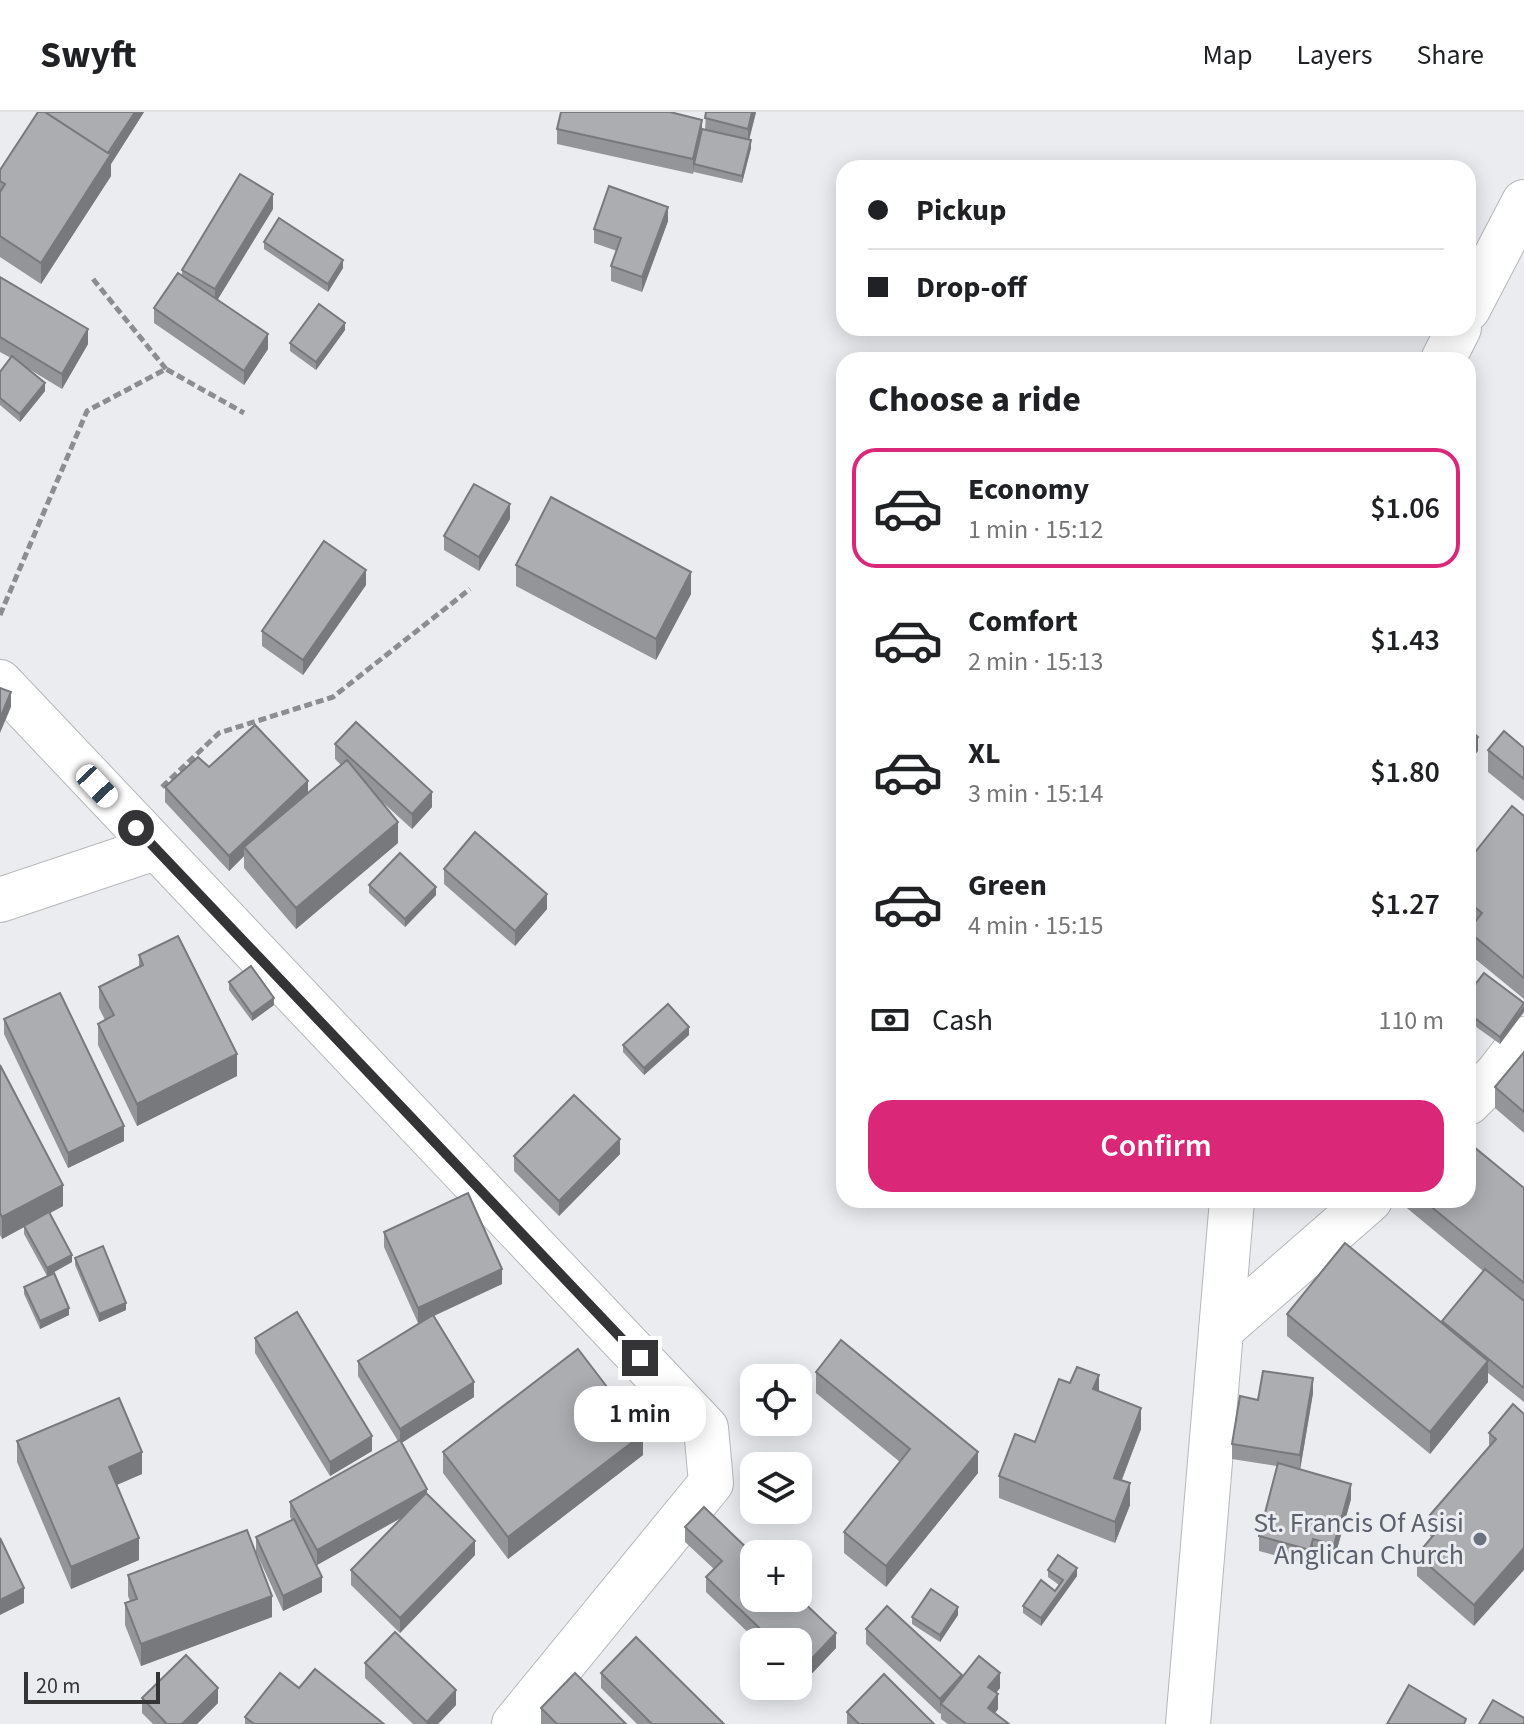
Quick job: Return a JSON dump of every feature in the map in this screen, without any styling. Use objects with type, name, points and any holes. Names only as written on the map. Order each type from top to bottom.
[{"type":"street","points":[[1476,294],[1524,202]]},
{"type":"street","points":[[0,682],[706,1428],[711,1483],[514,1724]]},
{"type":"street","points":[[0,900],[155,848]]},
{"type":"street","points":[[1476,1095],[1524,1039]]},
{"type":"street","points":[[1188,1724],[1231,1208]]},
{"type":"street","points":[[1221,1330],[1361,1208]]},
{"type":"path","points":[[93,279],[166,369],[244,413]]},
{"type":"path","points":[[0,615],[87,411],[166,369]]},
{"type":"path","points":[[155,848],[154,794],[219,733],[333,697],[470,589]]},
{"type":"building","points":[[38,112],[45,112],[111,154],[41,263],[0,236],[0,192],[5,184],[0,181],[0,170]]},
{"type":"building","points":[[45,112],[135,112],[108,153]]},
{"type":"building","points":[[561,112],[670,112],[702,120],[693,159],[557,129]]},
{"type":"building","points":[[706,112],[752,112],[748,129],[705,118]]},
{"type":"building","points":[[702,129],[751,140],[742,176],[694,164]]},
{"type":"building","points":[[240,174],[273,194],[215,289],[182,270]]},
{"type":"building","points":[[609,186],[668,207],[642,277],[611,266],[621,238],[594,229]]},
{"type":"building","points":[[279,218],[343,260],[328,284],[264,242]]},
{"type":"building","points":[[178,273],[268,334],[244,371],[154,308]]},
{"type":"building","points":[[0,277],[88,329],[62,374],[0,337]]},
{"type":"building","points":[[319,304],[345,323],[316,362],[290,343]]},
{"type":"building","points":[[12,356],[45,383],[20,414],[0,398],[0,372]]},
{"type":"building","points":[[474,484],[510,504],[479,557],[444,536]]},
{"type":"building","points":[[551,497],[691,572],[656,639],[516,565]]},
{"type":"building","points":[[324,541],[366,570],[303,660],[262,631]]},
{"type":"building","points":[[0,688],[11,692],[0,718]]},
{"type":"building","points":[[356,722],[432,792],[412,814],[335,744]]},
{"type":"building","points":[[255,725],[308,781],[229,856],[165,787],[198,757],[209,767]]},
{"type":"building","points":[[1504,731],[1524,748],[1524,779],[1488,750]]},
{"type":"building","points":[[347,760],[398,822],[296,908],[244,847]]},
{"type":"building","points":[[1512,806],[1524,816],[1524,978],[1476,938],[1476,921],[1482,913],[1476,908],[1476,851]]},
{"type":"building","points":[[475,832],[547,894],[515,931],[444,869]]},
{"type":"building","points":[[400,853],[436,887],[405,919],[369,885]]},
{"type":"building","points":[[178,936],[237,1054],[137,1104],[98,1024],[114,1015],[99,987],[143,965],[139,955]]},
{"type":"building","points":[[251,966],[274,998],[252,1014],[229,982]]},
{"type":"building","points":[[1484,973],[1524,1003],[1500,1037],[1476,1019],[1476,984]]},
{"type":"building","points":[[60,993],[124,1126],[68,1153],[4,1019]]},
{"type":"building","points":[[668,1004],[689,1027],[644,1068],[623,1045]]},
{"type":"building","points":[[1524,1052],[1524,1112],[1495,1087]]},
{"type":"building","points":[[0,1065],[63,1185],[2,1217],[0,1213]]},
{"type":"building","points":[[574,1095],[620,1139],[559,1201],[514,1156]]},
{"type":"building","points":[[1476,1149],[1524,1188],[1524,1283],[1433,1208],[1476,1208]]},
{"type":"building","points":[[468,1193],[502,1269],[418,1308],[384,1232]]},
{"type":"building","points":[[49,1212],[72,1255],[47,1268],[24,1226]]},
{"type":"building","points":[[1345,1243],[1488,1361],[1430,1432],[1287,1314]]},
{"type":"building","points":[[103,1246],[126,1303],[99,1314],[75,1258]]},
{"type":"building","points":[[1485,1269],[1524,1301],[1524,1388],[1442,1321]]},
{"type":"building","points":[[54,1273],[69,1308],[40,1321],[24,1287]]},
{"type":"building","points":[[297,1312],[372,1436],[330,1462],[255,1338]]},
{"type":"building","points":[[433,1315],[474,1382],[400,1429],[358,1361]]},
{"type":"building","points":[[841,1340],[978,1452],[886,1566],[844,1532],[910,1449],[816,1372]]},
{"type":"building","points":[[578,1349],[643,1434],[508,1537],[443,1452]]},
{"type":"building","points":[[1077,1367],[1099,1375],[1093,1389],[1141,1408],[1114,1478],[1130,1483],[1115,1522],[999,1476],[1015,1434],[1035,1442],[1059,1379],[1070,1383]]},
{"type":"building","points":[[1263,1371],[1313,1378],[1300,1455],[1232,1444],[1240,1396],[1258,1400]]},
{"type":"building","points":[[119,1398],[142,1452],[109,1467],[139,1538],[71,1567],[17,1441]]},
{"type":"building","points":[[1513,1404],[1524,1414],[1524,1548],[1474,1605],[1417,1555],[1442,1525],[1430,1515],[1496,1439],[1489,1433]]},
{"type":"building","points":[[400,1440],[427,1489],[317,1550],[290,1502]]},
{"type":"building","points":[[1278,1463],[1351,1484],[1334,1545],[1313,1539],[1310,1550],[1259,1536]]},
{"type":"building","points":[[426,1493],[475,1541],[400,1618],[351,1570]]},
{"type":"building","points":[[704,1507],[740,1542],[740,1610],[706,1577],[722,1561],[685,1527]]},
{"type":"building","points":[[294,1519],[322,1577],[283,1596],[256,1537]]},
{"type":"building","points":[[247,1530],[272,1596],[141,1644],[125,1603],[137,1599],[128,1575]]},
{"type":"building","points":[[0,1538],[24,1588],[0,1600]]},
{"type":"building","points":[[1058,1555],[1077,1568],[1041,1618],[1023,1606],[1041,1580],[1055,1591],[1063,1580],[1048,1570]]},
{"type":"building","points":[[931,1589],[958,1607],[940,1635],[912,1617]]},
{"type":"building","points":[[887,1606],[962,1675],[940,1699],[866,1629]]},
{"type":"building","points":[[812,1610],[836,1633],[812,1658],[812,1628],[759,1628],[743,1612]]},
{"type":"building","points":[[395,1632],[456,1690],[427,1722],[365,1663]]},
{"type":"building","points":[[636,1637],[724,1724],[652,1724],[601,1673]]},
{"type":"building","points":[[186,1655],[218,1688],[182,1724],[167,1724],[142,1698]]},
{"type":"building","points":[[979,1656],[1000,1673],[988,1687],[998,1694],[988,1708],[1009,1724],[966,1724],[941,1704]]},
{"type":"building","points":[[315,1669],[384,1724],[254,1724],[245,1717],[280,1673],[299,1688]]},
{"type":"building","points":[[575,1673],[626,1724],[557,1724],[541,1708]]},
{"type":"building","points":[[884,1674],[934,1724],[859,1724],[847,1712]]},
{"type":"building","points":[[1409,1685],[1466,1719],[1464,1724],[1387,1724]]},
{"type":"building","points":[[1493,1700],[1524,1718],[1524,1724],[1479,1724]]},
{"type":"place","name":"St. Francis Of Asisi Anglican Church","points":[[1480,1539]]},
{"type":"route","points":[[136,828],[640,1358]]}]
